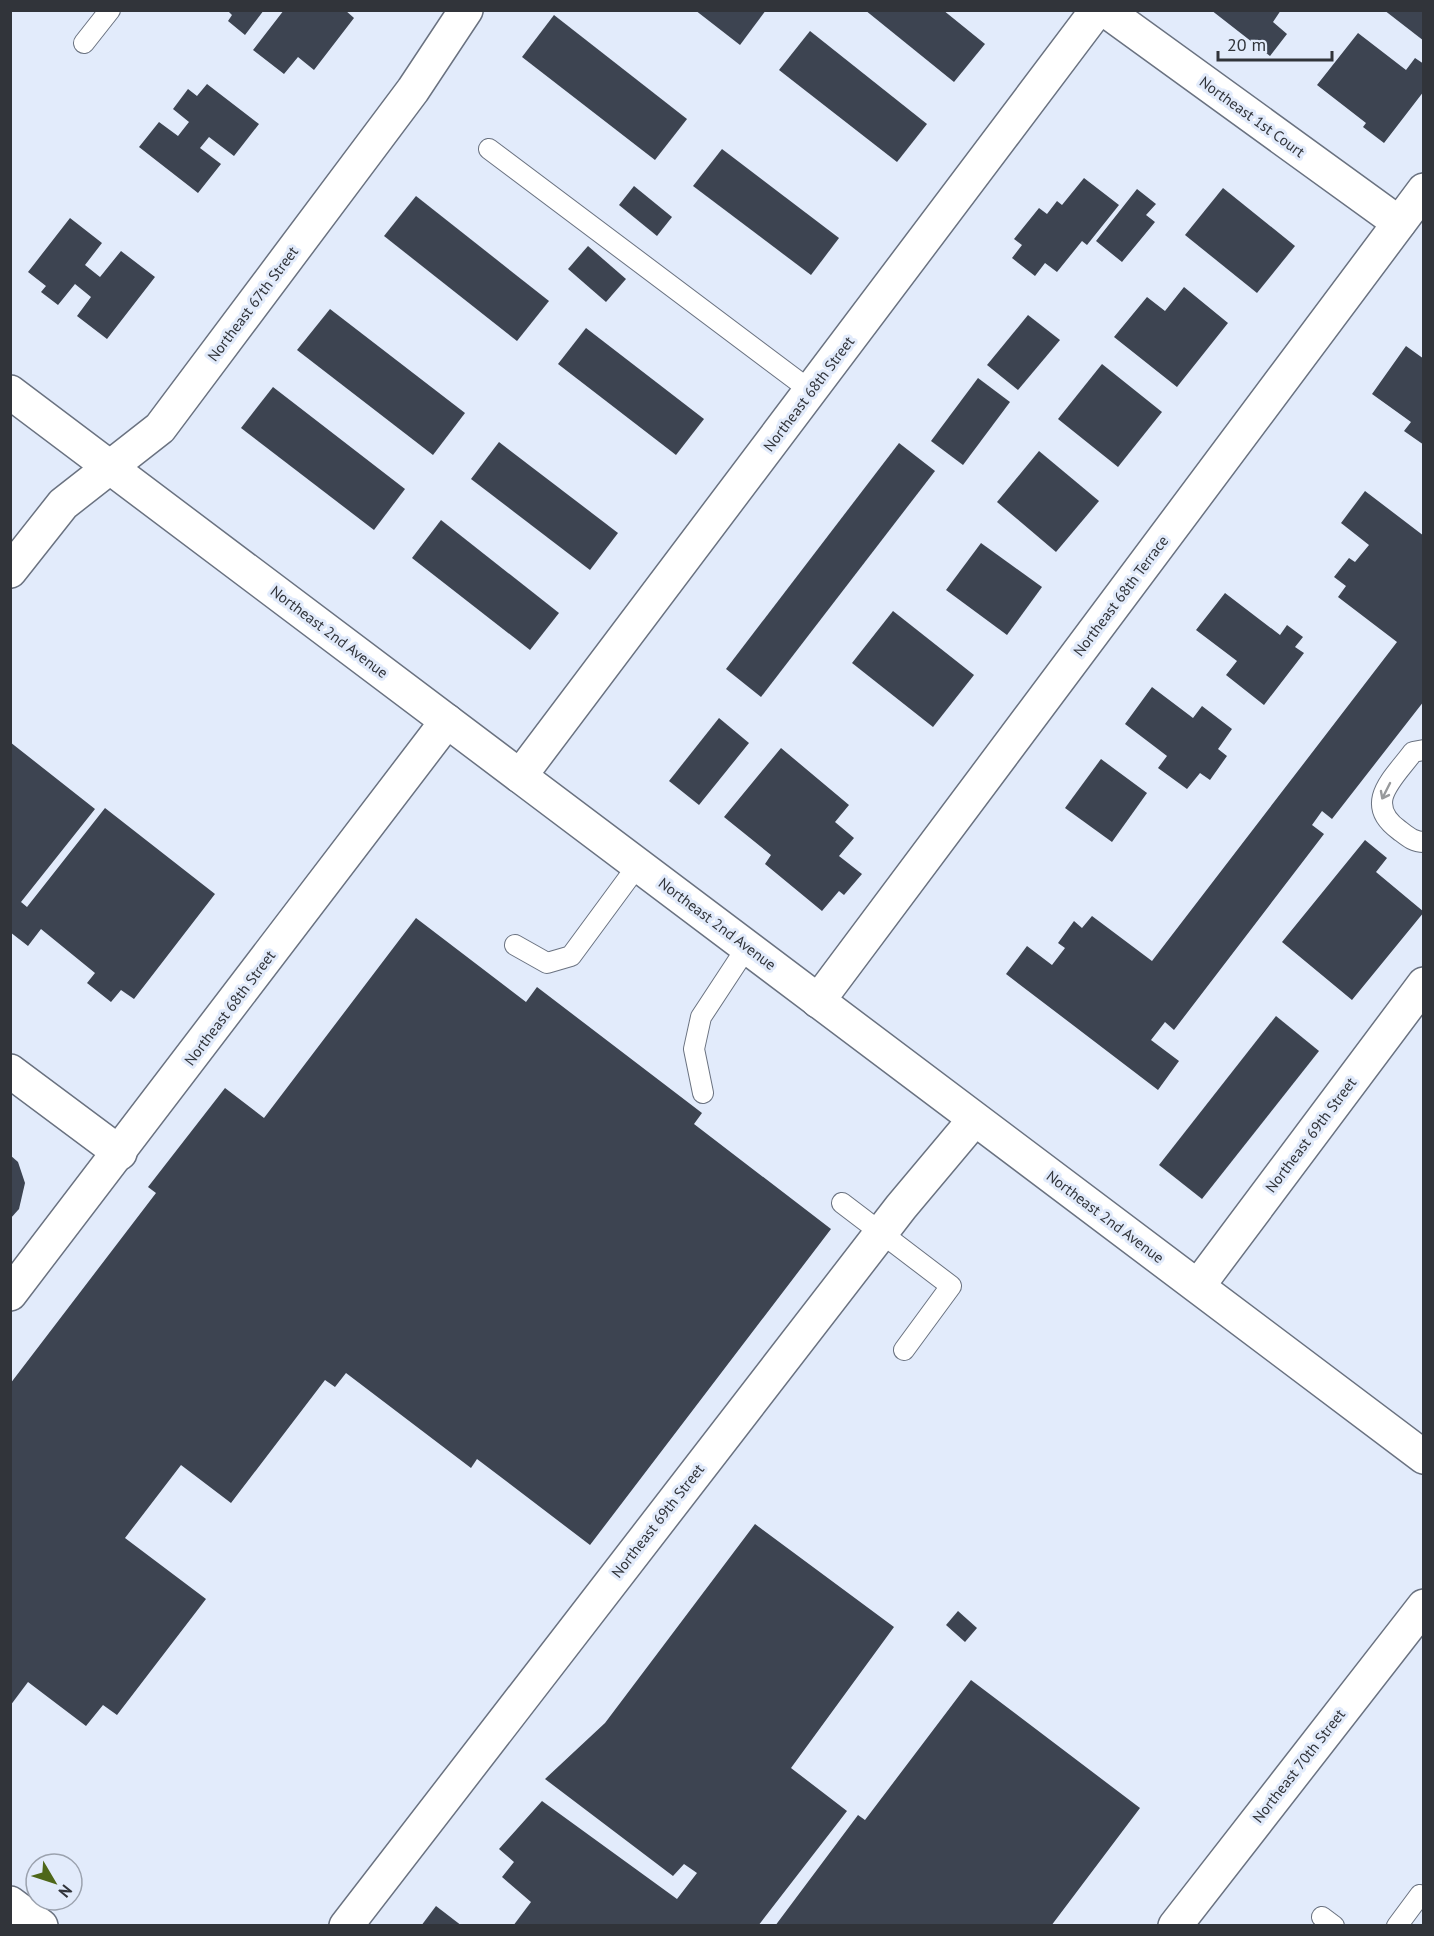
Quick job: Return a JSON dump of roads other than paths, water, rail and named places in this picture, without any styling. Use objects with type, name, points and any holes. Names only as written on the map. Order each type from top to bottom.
[{"type":"street","name":"Northeast 67th Street","points":[[10,571],[63,504],[160,428],[413,90],[466,10]]},
{"type":"street","name":"Northeast 68th Street","points":[[520,776],[1097,10]]},
{"type":"street","name":"Northeast 1st Court","points":[[1104,10],[1399,224]]},
{"type":"street","name":"Northeast 68th Terrace","points":[[818,1001],[1424,190]]},
{"type":"street","name":"Northeast 2nd Avenue","points":[[10,392],[1424,1457]]},
{"type":"street","name":"Northeast 68th Street","points":[[10,1294],[120,1153],[447,721]]},
{"type":"street","name":"Northeast 69th Street","points":[[1198,1286],[1424,984]]},
{"type":"street","points":[[10,1071],[120,1153]]},
{"type":"street","name":"Northeast 69th Street","points":[[352,1924],[882,1233],[974,1120]]},
{"type":"street","name":"Northeast 70th Street","points":[[1175,1926],[1424,1606]]},
{"type":"street","points":[[10,1903],[40,1926]]},
{"type":"lane","points":[[84,43],[110,10]]},
{"type":"lane","points":[[489,148],[811,391]]},
{"type":"lane","points":[[1424,750],[1413,752],[1382,794],[1381,806],[1387,821],[1416,842],[1424,842]]},
{"type":"lane","points":[[515,945],[547,963],[571,956],[638,865]]},
{"type":"lane","points":[[703,1093],[694,1049],[701,1017],[747,947]]},
{"type":"lane","points":[[842,1203],[951,1286],[904,1350]]},
{"type":"lane","points":[[1397,1926],[1420,1895],[1424,1898]]}]
